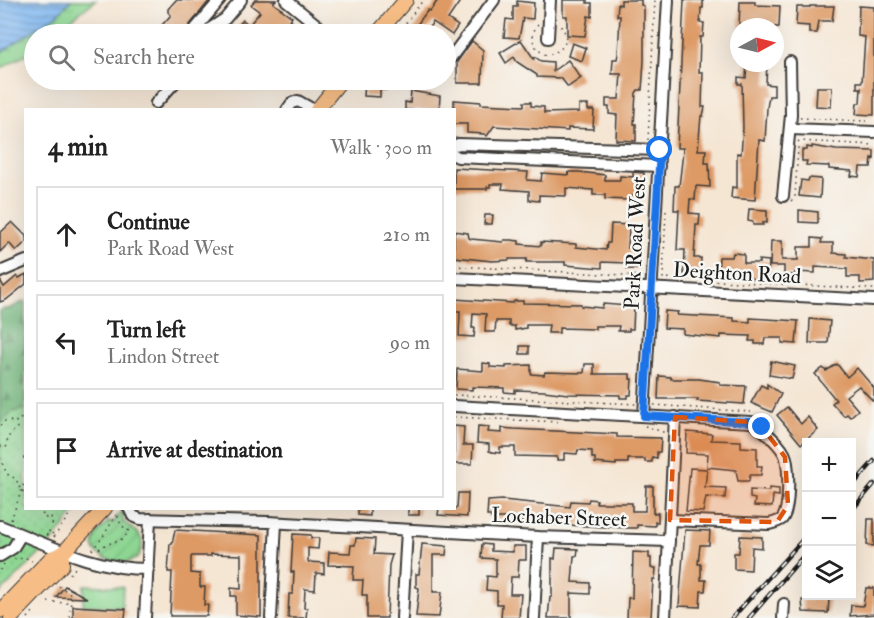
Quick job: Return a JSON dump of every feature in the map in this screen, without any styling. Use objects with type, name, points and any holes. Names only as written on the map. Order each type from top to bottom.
[{"type":"main road","points":[[386,24],[406,0]]},
{"type":"main road","points":[[318,108],[333,90]]},
{"type":"main road","points":[[0,611],[51,558],[63,553],[111,511]]},
{"type":"main road","points":[[11,618],[62,565],[63,553]]},
{"type":"street","points":[[200,24],[220,0]]},
{"type":"street","points":[[222,24],[241,0]]},
{"type":"street","points":[[286,0],[316,24]]},
{"type":"street","points":[[456,51],[494,0]]},
{"type":"street","points":[[548,38],[550,0]]},
{"type":"street","name":"Park Road West","points":[[644,421],[668,0]]},
{"type":"street","points":[[217,24],[226,18]]},
{"type":"street","points":[[786,200],[794,124],[790,62]]},
{"type":"street","points":[[156,103],[168,90]]},
{"type":"street","points":[[288,108],[292,103],[298,101],[312,108]]},
{"type":"street","points":[[794,124],[874,132]]},
{"type":"street","points":[[456,145],[660,150]]},
{"type":"street","points":[[456,156],[659,166]]},
{"type":"street","points":[[0,272],[24,262]]},
{"type":"street","name":"Deighton Road","points":[[456,278],[874,300]]},
{"type":"street","points":[[456,406],[644,421],[675,417],[751,422],[762,427],[786,457],[788,505],[784,515],[777,522],[769,524],[670,520]]},
{"type":"street","points":[[665,618],[675,417]]},
{"type":"street","name":"Lochaber Street","points":[[130,510],[136,518],[150,519],[669,542]]},
{"type":"street","points":[[145,618],[150,519]]},
{"type":"street","points":[[271,618],[276,523]]},
{"type":"street","points":[[3,527],[63,553],[106,566],[148,569]]},
{"type":"street","points":[[402,618],[407,530]]},
{"type":"street","points":[[2,560],[21,535]]},
{"type":"street","points":[[534,618],[538,537]]},
{"type":"street","points":[[783,618],[784,604]]},
{"type":"path","points":[[406,23],[423,0]]},
{"type":"path","points":[[648,147],[655,0]]},
{"type":"path","points":[[794,124],[801,117],[874,122]]},
{"type":"path","points":[[786,200],[795,197],[799,141],[874,145]]},
{"type":"path","points":[[666,210],[663,278],[874,289]]},
{"type":"path","points":[[456,266],[645,275]]},
{"type":"path","points":[[456,395],[637,404]]},
{"type":"path","points":[[0,446],[8,445],[12,432],[16,431],[16,421],[24,417]]},
{"type":"path","points":[[456,417],[559,422]]},
{"type":"path","points":[[0,426],[7,420],[15,425]]},
{"type":"path","points":[[644,421],[663,432],[664,444]]},
{"type":"path","points":[[0,458],[7,474],[16,479],[21,491]]},
{"type":"path","points":[[3,527],[24,483]]},
{"type":"path","points":[[44,510],[42,516],[51,518],[49,532]]},
{"type":"path","points":[[57,533],[73,510]]},
{"type":"path","points":[[99,549],[117,542],[129,531],[121,525],[111,511]]},
{"type":"path","points":[[93,548],[102,538],[111,511]]},
{"type":"path","points":[[13,559],[29,559],[37,566]]},
{"type":"path","points":[[0,570],[2,560]]},
{"type":"path","points":[[58,585],[71,594],[70,618]]},
{"type":"path","points":[[48,603],[70,603]]},
{"type":"highlighted area","points":[[675,417],[751,422],[762,427],[785,457],[788,505],[777,522],[670,520]]},
{"type":"green space","points":[[71,0],[96,0],[65,24],[43,24],[58,14]]},
{"type":"green space","points":[[24,37],[24,56],[0,69],[0,53]]},
{"type":"green space","points":[[24,302],[24,409],[12,412],[0,423],[0,310]]},
{"type":"green space","points":[[0,315],[24,341],[24,510],[76,510],[54,540],[0,593]]},
{"type":"green space","points":[[123,510],[123,521],[139,534],[142,542],[141,548],[139,556],[134,560],[113,561],[100,556],[96,551],[94,540],[98,532],[109,521],[113,523]]},
{"type":"green space","points":[[84,585],[123,587],[122,607],[83,605]]},
{"type":"water","points":[[0,0],[71,0],[58,14],[43,24],[24,24],[24,37],[0,53]]},
{"type":"building","points":[[176,0],[210,0],[190,24],[163,24],[171,15],[168,9]]},
{"type":"building","points":[[255,0],[276,0],[273,3],[292,17],[290,20],[295,24],[250,24],[260,12],[251,5]]},
{"type":"building","points":[[438,0],[461,0],[448,19],[455,24],[433,22],[418,24],[428,10],[430,11]]},
{"type":"building","points":[[563,0],[587,0],[587,3],[592,3],[592,17],[588,16],[585,36],[567,35],[567,16],[563,16]]},
{"type":"building","points":[[621,0],[641,0],[641,5],[644,6],[644,61],[642,90],[636,93],[634,124],[636,124],[636,141],[616,140],[617,115],[609,114],[609,107],[606,107],[606,99],[619,99],[621,74],[612,74],[613,59],[617,59],[618,54],[620,16],[617,16],[618,4],[621,5]]},
{"type":"building","points":[[684,0],[703,0],[700,23],[704,23],[703,37],[700,37],[699,72],[703,72],[702,107],[705,107],[703,116],[701,116],[698,150],[706,150],[705,163],[709,163],[710,187],[696,186],[695,200],[690,199],[689,213],[700,214],[699,225],[696,225],[694,258],[701,258],[700,275],[684,274],[685,250],[677,250],[679,210],[674,210],[675,186],[679,186],[683,148],[677,148]]},
{"type":"building","points":[[517,1],[534,3],[533,19],[523,18],[519,38],[504,37],[506,19],[513,20],[513,6],[517,6]]},
{"type":"building","points":[[740,2],[780,6],[779,18],[739,18]]},
{"type":"building","points":[[834,6],[832,21],[819,21],[817,33],[809,33],[809,26],[796,25],[797,7]]},
{"type":"building","points":[[859,6],[874,7],[874,115],[856,114],[857,103],[860,103],[861,88],[857,88],[857,82],[862,82],[865,37],[858,36]]},
{"type":"building","points":[[521,40],[534,59],[535,57],[541,61],[553,62],[553,71],[568,60],[581,78],[568,87],[561,78],[537,77],[517,62],[514,57],[506,63],[500,53]]},
{"type":"building","points":[[472,41],[483,50],[482,83],[457,83],[457,62]]},
{"type":"building","points":[[572,43],[586,48],[582,61],[568,56]]},
{"type":"building","points":[[746,72],[767,72],[766,84],[774,85],[774,96],[769,96],[767,108],[765,141],[759,140],[755,200],[731,198],[732,187],[737,188],[737,153],[741,154],[743,128],[742,84],[738,84],[738,77],[746,78]]},
{"type":"building","points":[[817,87],[832,87],[831,107],[816,106]]},
{"type":"building","points":[[364,90],[380,90],[380,97],[364,96]]},
{"type":"building","points":[[411,91],[440,96],[439,108],[405,108],[405,102],[410,103]]},
{"type":"building","points":[[454,100],[524,106],[524,102],[531,102],[531,106],[544,107],[544,113],[579,112],[579,105],[588,105],[588,110],[594,110],[593,129],[568,128],[568,131],[494,126],[487,136],[467,133],[467,124],[456,124],[456,108],[454,108]]},
{"type":"building","points":[[812,146],[836,150],[874,151],[874,159],[872,158],[871,167],[860,167],[859,177],[851,176],[852,171],[829,169],[829,166],[806,165],[807,161],[802,161],[802,150],[807,150],[807,147],[812,148]]},
{"type":"building","points":[[456,168],[528,172],[527,180],[541,181],[542,173],[568,175],[569,172],[579,172],[605,175],[605,180],[620,180],[620,176],[633,177],[633,172],[644,173],[643,196],[629,196],[629,200],[605,199],[605,195],[593,195],[593,190],[566,188],[566,196],[539,195],[539,201],[529,200],[529,191],[502,189],[503,184],[490,184],[487,189],[456,189]]},
{"type":"building","points":[[809,178],[821,179],[820,198],[799,196],[801,180],[808,181]]},
{"type":"building","points":[[749,209],[767,210],[767,223],[753,225],[753,222],[748,221]]},
{"type":"building","points":[[799,210],[818,212],[818,223],[799,222]]},
{"type":"building","points":[[485,215],[493,215],[492,224],[484,224]]},
{"type":"building","points":[[12,222],[24,234],[24,244],[16,251],[9,243],[0,252],[0,233]]},
{"type":"building","points":[[611,224],[629,225],[628,248],[639,249],[638,269],[627,269],[627,263],[602,262],[602,268],[565,265],[565,262],[526,262],[527,259],[492,261],[456,257],[456,231],[468,233],[471,239],[503,242],[511,240],[519,241],[519,244],[541,246],[541,242],[576,244],[576,247],[606,250],[607,243],[610,243]]},
{"type":"building","points":[[812,238],[822,239],[821,243],[833,243],[833,253],[874,260],[874,282],[860,283],[860,277],[847,277],[847,269],[815,267],[815,273],[795,272],[795,275],[784,275],[784,266],[770,266],[771,241],[782,241],[782,260],[798,260],[798,247],[812,247]]},
{"type":"building","points":[[733,253],[744,254],[744,263],[769,261],[768,280],[746,278],[746,274],[718,274],[719,257],[732,257]]},
{"type":"building","points":[[24,275],[24,286],[0,302],[0,280],[4,287],[17,276],[19,278]]},
{"type":"building","points":[[456,299],[581,304],[581,306],[602,308],[603,304],[634,305],[633,329],[629,331],[618,331],[619,326],[595,326],[595,329],[559,328],[559,333],[548,333],[549,325],[526,325],[526,328],[515,330],[515,326],[509,326],[509,321],[496,321],[495,332],[485,332],[486,314],[473,313],[474,337],[459,336],[460,311],[456,311]]},
{"type":"building","points":[[665,311],[678,312],[677,315],[734,318],[734,321],[750,322],[750,318],[798,321],[796,344],[782,343],[782,338],[765,338],[764,344],[755,344],[755,341],[749,341],[750,336],[721,335],[721,338],[683,334],[683,329],[664,328]]},
{"type":"building","points":[[810,319],[830,321],[828,343],[809,343]]},
{"type":"building","points":[[520,346],[529,346],[529,354],[520,354]]},
{"type":"building","points":[[771,361],[795,366],[792,379],[769,375]]},
{"type":"building","points":[[483,363],[490,364],[490,367],[506,368],[506,366],[531,365],[531,374],[544,375],[545,372],[584,373],[585,364],[594,364],[594,374],[630,374],[631,395],[628,395],[628,398],[620,398],[620,395],[544,391],[515,390],[515,393],[504,392],[504,388],[456,389],[457,369],[483,371]]},
{"type":"building","points":[[837,364],[847,377],[857,368],[874,388],[874,402],[859,386],[846,396],[858,410],[850,417],[847,414],[844,416],[832,403],[836,400],[815,374],[823,368],[826,371]]},
{"type":"building","points":[[659,376],[671,377],[671,379],[720,382],[720,385],[746,386],[744,404],[697,401],[698,399],[658,399]]},
{"type":"building","points":[[767,384],[781,394],[772,412],[751,403],[761,385],[767,388]]},
{"type":"building","points":[[787,407],[801,424],[808,417],[818,430],[808,438],[802,438],[801,444],[777,415]]},
{"type":"building","points":[[456,426],[464,427],[463,445],[473,445],[472,464],[456,464]]},
{"type":"building","points":[[478,426],[489,427],[488,432],[502,433],[502,428],[661,438],[660,452],[657,452],[657,458],[652,457],[652,462],[645,462],[645,459],[628,459],[628,463],[616,463],[616,465],[595,463],[592,451],[578,450],[577,454],[564,453],[564,460],[557,460],[557,457],[515,456],[515,447],[500,447],[500,453],[489,451],[489,444],[477,443]]},
{"type":"building","points":[[687,432],[712,434],[711,440],[741,441],[741,447],[757,448],[757,466],[762,466],[761,475],[750,475],[749,481],[738,481],[736,470],[707,467],[708,454],[686,453]]},
{"type":"building","points":[[690,468],[707,469],[705,487],[726,488],[725,498],[706,497],[703,512],[686,511]]},
{"type":"building","points":[[646,486],[653,486],[653,513],[658,513],[658,522],[655,522],[655,526],[637,525],[637,528],[628,528],[566,525],[520,522],[520,518],[487,516],[488,501],[503,500],[570,507],[571,501],[588,502],[589,499],[597,500],[596,503],[632,503],[632,511],[645,511]]},
{"type":"building","points":[[769,488],[779,489],[779,496],[773,495],[772,507],[754,506],[755,499],[750,498],[750,490],[769,491]]},
{"type":"building","points":[[458,493],[468,493],[467,517],[438,515],[439,510],[456,510]]},
{"type":"building","points":[[358,510],[370,510],[370,516],[358,515]]},
{"type":"building","points":[[408,510],[419,510],[419,515],[408,515]]},
{"type":"building","points":[[868,519],[874,519],[874,546],[867,545]]},
{"type":"building","points":[[175,530],[261,535],[261,617],[236,615],[236,596],[231,596],[231,588],[241,589],[241,555],[211,554],[211,556],[191,557],[191,573],[200,574],[200,587],[205,587],[204,605],[208,605],[207,616],[170,616],[172,572],[168,572],[170,544],[172,544]]},
{"type":"building","points":[[685,530],[710,531],[709,545],[700,545],[698,564],[701,564],[701,580],[706,580],[705,591],[701,591],[700,607],[679,606]]},
{"type":"building","points":[[293,534],[319,538],[318,549],[308,548],[308,562],[324,563],[324,574],[316,573],[315,590],[305,589],[306,618],[288,618],[289,594],[293,594],[294,572],[291,572]]},
{"type":"building","points":[[740,536],[762,537],[762,548],[752,547],[751,570],[734,569],[734,553],[739,553]]},
{"type":"building","points":[[356,538],[375,539],[374,554],[392,555],[389,565],[387,618],[367,618],[367,595],[362,595],[363,580],[353,580],[354,566],[328,565],[329,552],[350,553],[351,545],[355,545]]},
{"type":"building","points":[[422,544],[447,546],[446,555],[433,555],[433,592],[442,592],[439,617],[416,616],[419,588],[416,587],[416,574],[419,574]]},
{"type":"building","points":[[482,544],[491,545],[491,551],[513,552],[513,546],[526,546],[526,560],[519,560],[518,577],[511,577],[510,594],[521,594],[519,618],[501,618],[502,604],[497,604],[497,591],[486,590],[487,576],[496,577],[496,559],[481,558]]},
{"type":"building","points":[[556,548],[578,549],[577,556],[574,556],[572,582],[590,583],[590,594],[571,593],[571,618],[548,618],[550,597],[552,597],[552,558],[555,559]]},
{"type":"building","points":[[633,552],[649,553],[651,568],[656,568],[655,579],[653,579],[651,618],[627,618],[628,598],[632,598]]},
{"type":"building","points":[[65,586],[87,598],[56,597]]},
{"type":"building","points":[[866,588],[874,588],[874,614],[850,616],[851,605],[863,606]]},
{"type":"building","points":[[802,600],[829,600],[828,613],[803,612]]},
{"type":"building","points":[[73,606],[126,609],[125,618],[73,618]]},
{"type":"railway","points":[[856,481],[874,461]]},
{"type":"railway","points":[[856,505],[874,484]]},
{"type":"railway","points":[[732,618],[802,540]]},
{"type":"railway","points":[[749,618],[802,558]]},
{"type":"route","points":[[660,150],[644,416],[751,422],[762,427]]}]
